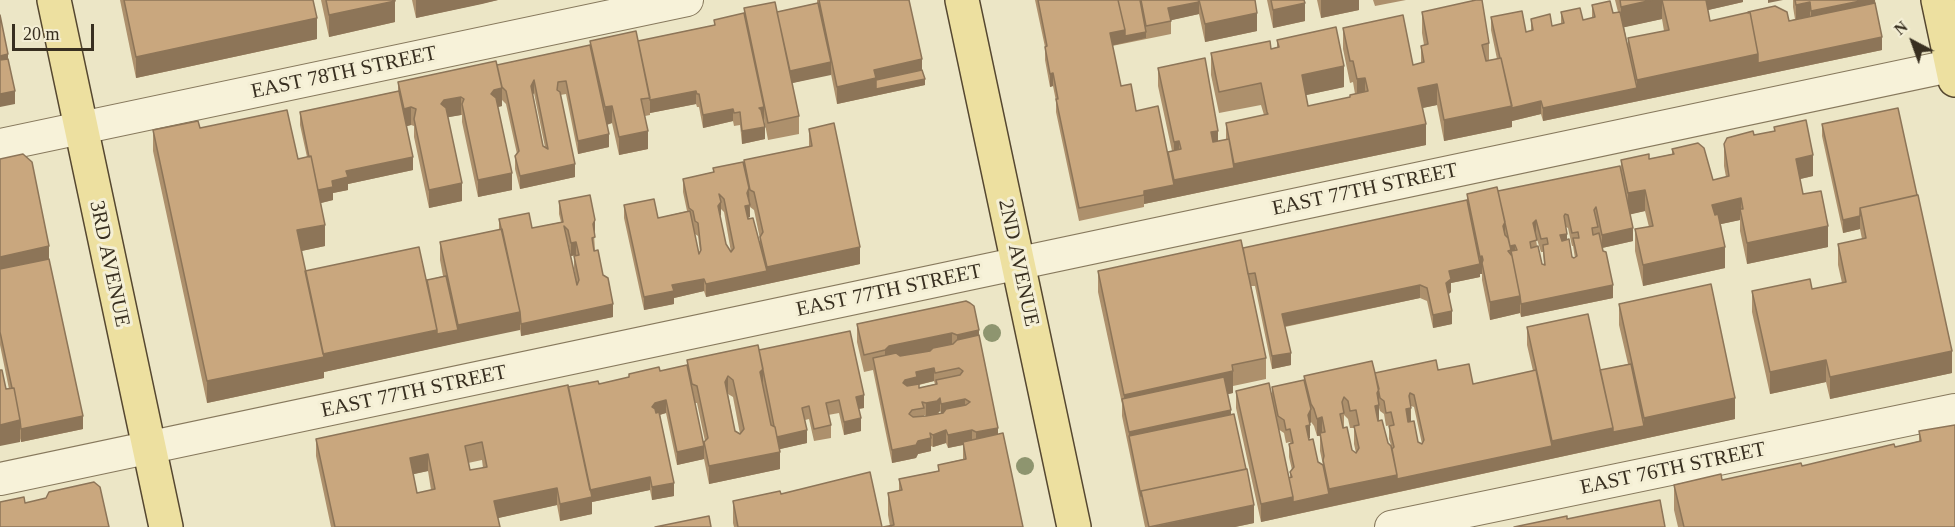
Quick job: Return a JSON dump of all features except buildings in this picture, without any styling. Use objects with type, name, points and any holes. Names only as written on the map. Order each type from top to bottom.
[{"type":"main road","name":"3RD AVENUE","points":[[54,0],[166,527]]},
{"type":"main road","name":"2ND AVENUE","points":[[962,0],[1074,527]]},
{"type":"main road","points":[[1938,0],[1954,70]]},
{"type":"street","name":"EAST 78TH STREET","points":[[0,146],[687,0]]},
{"type":"street","name":"EAST 77TH STREET","points":[[0,479],[1018,264],[1954,70]]},
{"type":"street","name":"EAST 76TH STREET","points":[[1391,527],[1955,410]]}]
